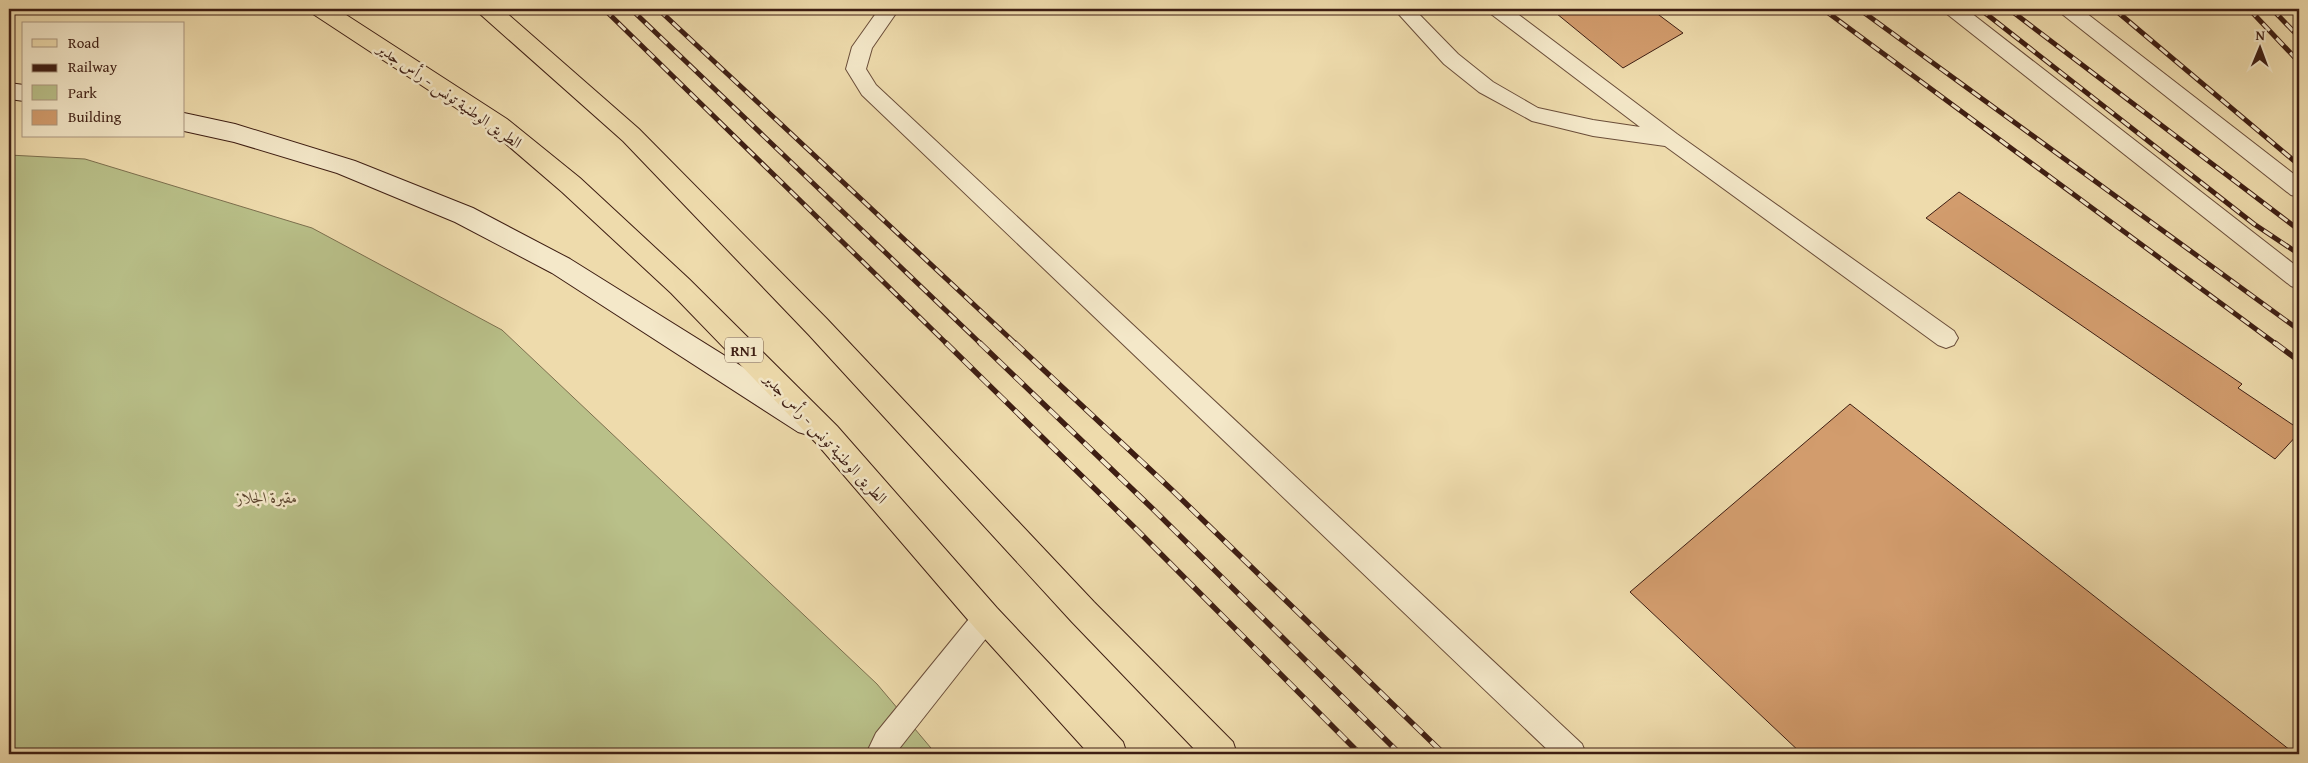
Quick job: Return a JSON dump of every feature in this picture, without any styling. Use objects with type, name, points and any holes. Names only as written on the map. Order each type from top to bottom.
[{"type":"main road","name":"الطريق الوطنية تونس - رأس جدير","points":[[321,9],[499,125],[571,184],[680,286],[827,434],[986,618],[1111,754]]},
{"type":"main road","points":[[488,9],[631,135],[818,327],[1076,605],[1221,754]]},
{"type":"main road","points":[[9,91],[22,94]]},
{"type":"main road","points":[[185,122],[235,133],[346,167],[464,215],[561,266],[827,434]]},
{"type":"lane","points":[[889,9],[862,47],[856,69],[869,90],[1572,754]]},
{"type":"lane","points":[[1403,9],[1451,59],[1486,87],[1532,114],[1593,128],[1670,139]]},
{"type":"lane","points":[[1498,9],[1670,139],[1946,338]]},
{"type":"lane","points":[[1954,9],[2299,280]]},
{"type":"lane","points":[[2068,9],[2299,189]]},
{"type":"lane","points":[[880,754],[886,742],[986,618]]},
{"type":"green space","name":"مقبرة الجلاز","points":[[9,155],[85,159],[312,228],[502,330],[877,684],[936,754],[9,754]]},
{"type":"building","points":[[1551,9],[1651,9],[1683,33],[1623,68]]},
{"type":"building","points":[[1959,192],[2242,384],[2238,388],[2299,429],[2299,433],[2275,459],[1926,218]]},
{"type":"building","points":[[1850,404],[2295,754],[1802,754],[1630,592]]},
{"type":"railway","points":[[604,9],[947,344]]},
{"type":"railway","points":[[631,9],[981,344]]},
{"type":"railway","points":[[658,9],[1016,344]]},
{"type":"railway","points":[[1823,9],[2276,344]]},
{"type":"railway","points":[[1859,9],[2299,330]]},
{"type":"railway","points":[[1980,9],[2254,224],[2299,254]]},
{"type":"railway","points":[[2009,9],[2299,230]]},
{"type":"railway","points":[[2114,9],[2299,165]]},
{"type":"railway","points":[[2249,9],[2299,62]]},
{"type":"railway","points":[[2272,9],[2299,37]]},
{"type":"railway","points":[[2293,9],[2299,16]]},
{"type":"railway","points":[[946,343],[1137,530],[1360,754]]},
{"type":"railway","points":[[980,343],[1154,510],[1400,754]]},
{"type":"railway","points":[[1015,343],[1172,490],[1444,754]]},
{"type":"railway","points":[[2275,343],[2299,361]]}]
